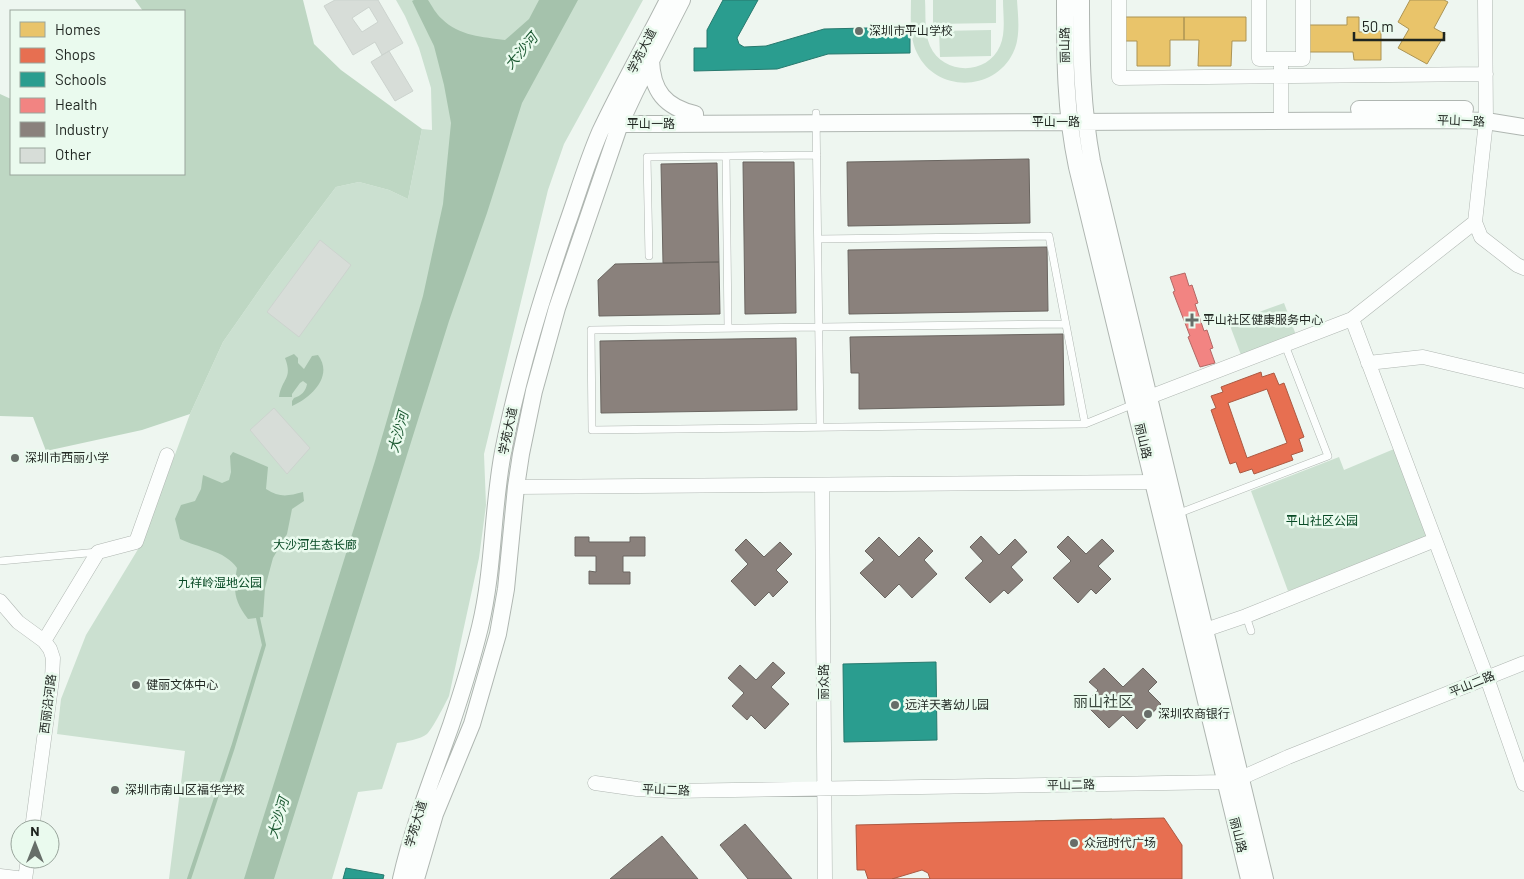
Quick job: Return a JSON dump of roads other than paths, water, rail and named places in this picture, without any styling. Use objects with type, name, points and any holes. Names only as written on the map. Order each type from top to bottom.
[{"type":"street","name":"学苑大道","points":[[416,879],[435,814],[472,724],[498,634],[506,589],[516,487],[526,428],[543,357],[617,119],[668,0]]},
{"type":"street","name":"学苑大道","points":[[401,879],[417,820],[453,719],[481,624],[492,553],[499,475],[522,365],[555,259],[592,154],[617,119],[651,60],[682,0]]},
{"type":"street","name":"丽山路","points":[[1065,0],[1066,73],[1069,116],[1077,167],[1142,401],[1177,514],[1205,630],[1249,879]]},
{"type":"street","name":"丽山路","points":[[1081,0],[1082,73],[1085,116],[1092,161],[1142,401],[1153,482],[1233,780],[1265,879]]},
{"type":"street","points":[[1119,0],[1119,78],[1486,74]]},
{"type":"street","points":[[1259,0],[1259,59],[1302,59],[1303,0]]},
{"type":"street","points":[[1485,0],[1486,116],[1475,222],[1480,237],[1517,265],[1524,268]]},
{"type":"street","points":[[1281,59],[1281,115]]},
{"type":"street","points":[[651,60],[652,78],[660,94],[676,108],[695,114]]},
{"type":"street","name":"平山一路","points":[[617,119],[695,114],[816,118]]},
{"type":"street","name":"平山一路","points":[[617,119],[1281,115],[1458,120],[1486,116],[1524,117]]},
{"type":"street","name":"平山一路","points":[[1486,116],[1524,127]]},
{"type":"street","points":[[1142,401],[1352,319],[1475,222]]},
{"type":"street","points":[[1352,319],[1487,678],[1524,784]]},
{"type":"street","points":[[1368,362],[1423,356],[1524,381]]},
{"type":"street","points":[[0,602],[18,622],[44,641],[98,552],[136,542],[167,455]]},
{"type":"street","points":[[516,487],[1153,482]]},
{"type":"street","name":"丽众路","points":[[822,485],[825,879]]},
{"type":"street","points":[[1205,630],[1246,616],[1435,540]]},
{"type":"street","name":"西丽沿河路","points":[[33,819],[53,666],[50,649],[44,641]]},
{"type":"street","name":"平山二路","points":[[595,783],[636,789],[672,791],[1233,780],[1524,663]]},
{"type":"street","points":[[0,876],[26,879]]},
{"type":"lane","points":[[816,118],[820,427]]},
{"type":"lane","points":[[649,256],[647,157],[817,155]]},
{"type":"lane","points":[[726,156],[728,328]]},
{"type":"lane","points":[[818,239],[1049,236],[1085,424]]},
{"type":"lane","points":[[1065,324],[591,330],[592,430],[1085,424],[1142,401]]},
{"type":"lane","points":[[1177,514],[1328,456],[1285,345]]},
{"type":"lane","points":[[0,562],[98,552]]},
{"type":"lane","points":[[1246,616],[1251,631]]},
{"type":"water","name":"大沙河","points":[[428,0],[440,17],[456,29],[472,35],[505,40],[529,19],[539,0],[578,0],[522,103],[487,213],[449,321],[274,879],[244,879],[375,461],[423,296],[443,204],[451,123],[434,46],[412,1]]},
{"type":"water","points":[[294,354],[298,358],[298,363],[304,369],[312,356],[318,355],[323,371],[322,378],[313,392],[292,406],[294,398],[303,393],[307,384],[303,381],[300,383],[292,397],[279,397],[288,370],[285,358]]},
{"type":"water","points":[[233,452],[268,467],[266,489],[271,492],[284,495],[303,492],[304,501],[292,509],[287,534],[273,558],[265,588],[263,617],[248,619],[240,607],[235,589],[237,568],[232,562],[218,553],[180,539],[175,519],[181,505],[195,501],[201,489],[203,475],[222,483],[229,480],[231,472],[230,456]]},
{"type":"waterway","points":[[189,879],[233,747],[264,645],[258,618]]},
{"type":"place","name":"深圳市平山学校","points":[[859,31]]},
{"type":"place","name":"平山社区健康服务中心","points":[[1192,320]]},
{"type":"place","name":"深圳市西丽小学","points":[[15,458]]},
{"type":"place","name":"健丽文体中心","points":[[136,685]]},
{"type":"place","name":"远洋天著幼儿园","points":[[895,705]]},
{"type":"place","name":"深圳农商银行","points":[[1148,714]]},
{"type":"place","name":"深圳市南山区福华学校","points":[[115,790]]},
{"type":"place","name":"众冠时代广场","points":[[1074,843]]},
{"type":"district","name":"丽山社区","points":[[1103,702]]},
{"type":"park label","name":"平山社区公园","points":[[1322,521]]},
{"type":"park label","name":"大沙河生态长廊","points":[[315,545]]},
{"type":"park label","name":"九祥岭湿地公园","points":[[220,583]]}]
